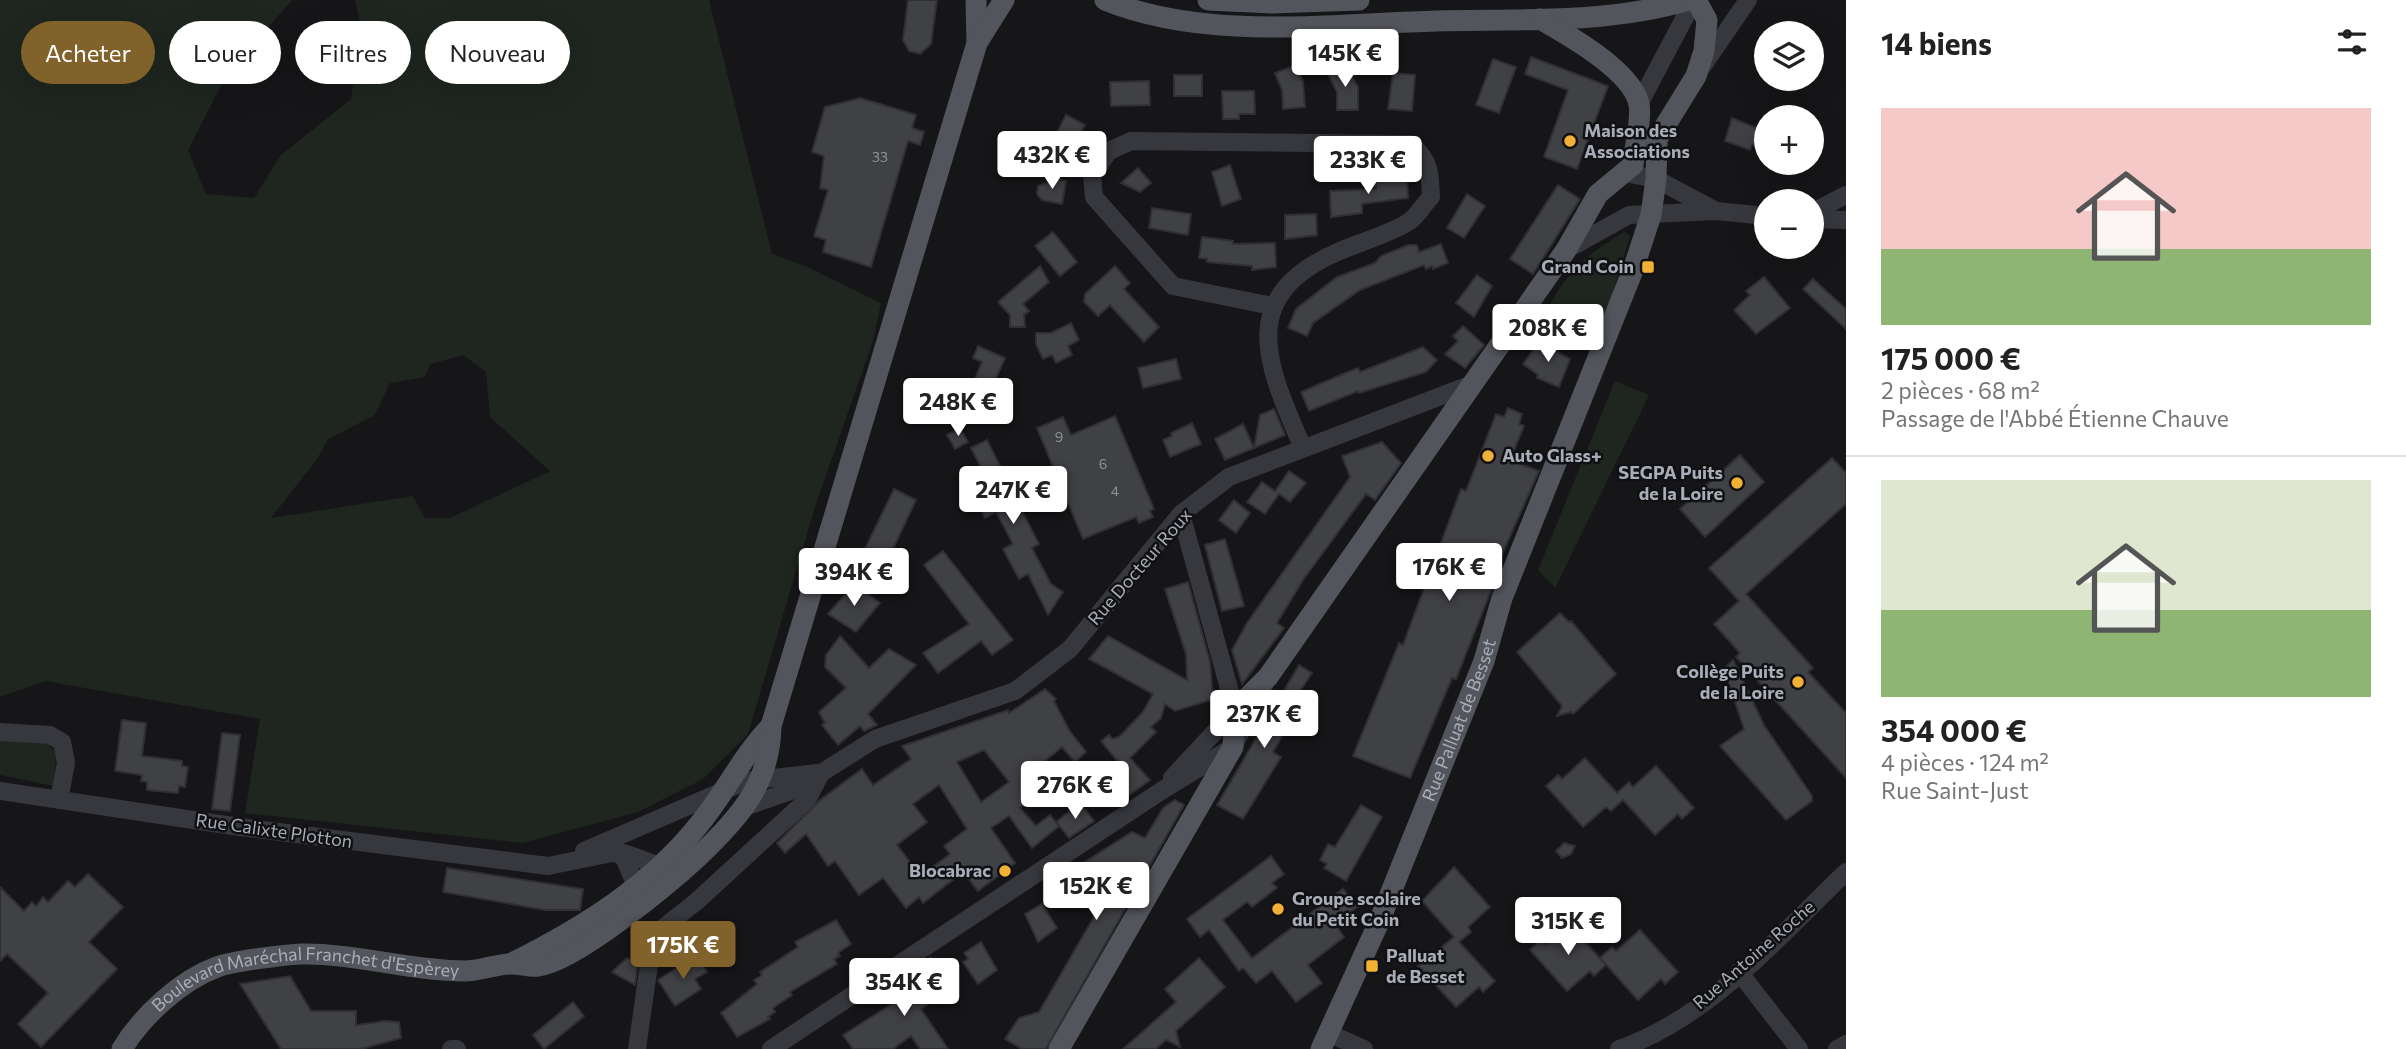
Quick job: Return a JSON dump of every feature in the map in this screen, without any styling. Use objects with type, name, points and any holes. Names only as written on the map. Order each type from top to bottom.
[{"type":"main road","points":[[976,0],[977,43]]},
{"type":"main road","points":[[977,43],[1004,0]]},
{"type":"main road","points":[[1105,0],[1156,17],[1201,24],[1541,19],[1628,13],[1693,0],[1707,20],[1696,76]]},
{"type":"main road","points":[[1208,0],[1272,3],[1359,0]]},
{"type":"main road","points":[[1059,1049],[1233,747],[1235,710],[1268,677],[1475,383],[1566,250],[1598,194],[1633,165],[1639,104],[1620,75],[1595,52],[1541,19]]},
{"type":"main road","name":"Boulevard Maréchal Franchet d'Espèrey","points":[[122,1049],[131,1035],[174,992],[218,967],[302,954],[466,971],[510,964],[539,966],[572,953],[688,866],[745,807],[762,777],[771,752],[771,726],[977,43]]},
{"type":"main road","name":"Rue Palluat de Besset","points":[[1325,1041],[1378,922],[1484,661],[1502,598],[1607,337],[1651,215],[1657,179],[1656,146],[1661,127],[1696,76]]},
{"type":"main road","name":"Boulevard Maréchal Franchet d'Espèrey","points":[[510,964],[567,935],[661,867],[701,823],[752,745],[771,726]]},
{"type":"street","points":[[1639,104],[1693,0]]},
{"type":"street","points":[[1696,76],[1748,0]]},
{"type":"street","points":[[1272,306],[1172,286],[1094,197],[1092,175],[1109,151],[1131,141],[1412,144],[1424,156],[1430,166],[1431,197],[1410,221],[1328,256],[1291,282],[1272,306],[1268,347],[1272,377],[1303,448]]},
{"type":"street","points":[[1625,173],[1657,179],[1716,211]]},
{"type":"street","points":[[1824,206],[1846,195]]},
{"type":"street","points":[[1566,250],[1629,215],[1716,211],[1754,215]]},
{"type":"street","points":[[1824,219],[1846,220]]},
{"type":"street","name":"Rue Docteur Roux","points":[[745,807],[796,789],[875,738],[1015,691],[1070,649],[1181,514],[1229,477],[1475,383]]},
{"type":"street","points":[[1161,791],[1235,710],[1181,514]]},
{"type":"street","points":[[771,1049],[1161,791],[1233,747],[1268,677]]},
{"type":"street","points":[[0,732],[50,735],[62,742],[66,763],[59,800]]},
{"type":"street","points":[[637,1049],[653,936],[697,901],[807,800],[821,773]]},
{"type":"street","name":"Rue Docteur Roux","points":[[724,790],[762,777],[821,773]]},
{"type":"street","points":[[548,866],[724,790]]},
{"type":"street","name":"Rue Calixte Plotton","points":[[0,791],[548,866],[617,852],[633,854],[661,867],[688,866]]},
{"type":"street","points":[[617,852],[625,860],[636,886]]},
{"type":"street","name":"Rue Antoine Roche","points":[[1619,1049],[1636,1043],[1692,1011],[1739,972],[1846,872]]},
{"type":"street","points":[[1739,972],[1800,1049]]},
{"type":"street","points":[[1325,1041],[1364,1049]]},
{"type":"street","points":[[1837,1049],[1846,1044]]},
{"type":"street","points":[[451,1049],[457,1049]]},
{"type":"shaded area","points":[[0,0],[292,0],[274,21],[169,21],[169,84],[222,84],[188,150],[206,194],[254,198],[281,155],[351,99],[353,84],[411,84],[411,21],[360,21],[355,0],[709,0],[772,254],[803,265],[881,303],[873,341],[815,507],[748,734],[703,779],[638,812],[523,843],[245,813],[260,719],[45,681],[0,697]],"holes":[[[463,355],[486,372],[490,417],[550,471],[450,518],[425,518],[413,496],[271,518],[317,459],[328,439],[375,415],[390,383],[425,377],[430,364]]]},
{"type":"shaded area","points":[[1624,232],[1630,236],[1613,293],[1588,351],[1541,326],[1549,305],[1575,269]]},
{"type":"shaded area","points":[[1615,381],[1649,395],[1555,588],[1538,570]]},
{"type":"shaded area","points":[[0,740],[48,744],[56,754],[54,786],[0,775]]},
{"type":"building","points":[[908,0],[937,0],[931,44],[920,54],[909,51],[903,40]]},
{"type":"building","points":[[1531,57],[1608,86],[1577,169],[1544,157],[1568,90],[1525,74]]},
{"type":"building","points":[[1493,59],[1516,67],[1499,113],[1476,105]]},
{"type":"building","points":[[1345,64],[1358,87],[1358,110],[1337,110],[1337,92],[1328,74]]},
{"type":"building","points":[[1296,65],[1303,82],[1305,107],[1283,109],[1282,90],[1275,73]]},
{"type":"building","points":[[1393,73],[1415,75],[1412,111],[1388,109]]},
{"type":"building","points":[[1174,75],[1202,75],[1202,96],[1174,96]]},
{"type":"building","points":[[1149,81],[1150,105],[1111,106],[1110,82]]},
{"type":"building","points":[[1222,91],[1254,91],[1255,114],[1239,114],[1239,119],[1223,119]]},
{"type":"building","points":[[860,98],[916,115],[912,128],[924,132],[920,145],[908,141],[871,267],[823,252],[826,240],[814,236],[828,190],[820,188],[824,156],[812,152],[825,107]]},
{"type":"building","points":[[1066,115],[1085,125],[1068,156],[1049,147]]},
{"type":"building","points":[[1732,118],[1754,127],[1754,145],[1752,144],[1750,150],[1725,141]]},
{"type":"building","points":[[1230,165],[1241,199],[1222,206],[1212,172]]},
{"type":"building","points":[[1138,168],[1151,183],[1140,192],[1121,183]]},
{"type":"building","points":[[1407,177],[1408,198],[1362,204],[1362,213],[1331,217],[1330,191],[1376,189],[1376,178]]},
{"type":"building","points":[[1056,179],[1066,181],[1062,204],[1042,200],[1037,194],[1038,186]]},
{"type":"building","points":[[1558,185],[1580,199],[1533,274],[1510,259]]},
{"type":"building","points":[[1467,194],[1485,206],[1464,238],[1447,228]]},
{"type":"building","points":[[1152,208],[1191,214],[1188,235],[1149,228]]},
{"type":"building","points":[[1316,214],[1317,235],[1285,239],[1285,215]]},
{"type":"building","points":[[1053,232],[1077,262],[1060,276],[1035,246]]},
{"type":"building","points":[[1202,237],[1233,241],[1233,244],[1275,243],[1276,267],[1252,270],[1252,266],[1207,262],[1207,259],[1199,258]]},
{"type":"building","points":[[1441,244],[1448,263],[1433,269],[1432,266],[1426,269],[1424,265],[1360,290],[1313,323],[1307,336],[1288,328],[1296,309],[1337,277],[1375,263],[1381,256],[1408,245],[1417,245],[1419,252]]},
{"type":"building","points":[[1040,266],[1049,282],[1023,304],[1029,311],[1024,315],[1025,327],[1010,327],[1010,315],[998,302]]},
{"type":"building","points":[[1115,266],[1130,283],[1124,289],[1159,327],[1144,342],[1110,305],[1098,316],[1084,302],[1085,294]]},
{"type":"building","points":[[1477,275],[1492,286],[1474,317],[1456,303]]},
{"type":"building","points":[[1764,277],[1790,308],[1756,334],[1734,310],[1750,295],[1746,291]]},
{"type":"building","points":[[1813,279],[1846,309],[1846,329],[1803,289]]},
{"type":"building","points":[[1071,323],[1079,340],[1068,346],[1072,355],[1056,363],[1052,355],[1043,359],[1036,344],[1036,333],[1051,333]]},
{"type":"building","points":[[1463,326],[1484,345],[1465,368],[1445,354],[1458,341],[1453,336]]},
{"type":"building","points":[[1539,342],[1570,359],[1559,387],[1537,378],[1538,375],[1523,364]]},
{"type":"building","points":[[978,346],[1005,358],[989,394],[982,391],[976,403],[961,397],[967,383],[972,386],[982,362],[973,358]]},
{"type":"building","points":[[1423,347],[1437,360],[1426,372],[1359,393],[1358,391],[1309,411],[1301,392],[1358,368],[1360,372]]},
{"type":"building","points":[[1176,359],[1181,379],[1143,388],[1138,368]]},
{"type":"building","points":[[1508,408],[1522,414],[1519,424],[1524,426],[1510,460],[1539,471],[1492,577],[1496,578],[1456,679],[1452,678],[1410,778],[1353,756],[1399,643],[1403,645],[1461,489],[1466,491],[1496,414],[1504,417]]},
{"type":"building","points":[[1274,409],[1285,435],[1254,448],[1260,415]]},
{"type":"building","points":[[1115,416],[1154,509],[1150,511],[1153,517],[1139,523],[1136,517],[1083,539],[1037,428],[1063,417],[1071,435]]},
{"type":"building","points":[[1192,423],[1201,444],[1170,457],[1163,440]]},
{"type":"building","points":[[1243,424],[1254,448],[1225,460],[1215,439]]},
{"type":"building","points":[[960,428],[968,442],[955,449],[947,435]]},
{"type":"building","points":[[987,440],[1011,488],[1004,492],[1017,517],[1023,513],[1039,544],[1032,548],[1051,584],[1063,592],[1048,615],[1028,574],[1019,579],[1003,549],[1013,544],[996,512],[985,518],[972,492],[989,483],[971,448]]},
{"type":"building","points":[[1382,442],[1401,463],[1375,500],[1366,494],[1303,580],[1277,623],[1284,628],[1242,684],[1232,650],[1247,623],[1350,477],[1342,456]]},
{"type":"building","points":[[1740,455],[1764,482],[1705,537],[1680,509]]},
{"type":"building","points":[[1832,458],[1846,473],[1846,504],[1746,594],[1813,668],[1808,672],[1846,713],[1846,778],[1736,657],[1740,653],[1714,624],[1739,601],[1709,568]]},
{"type":"building","points":[[1289,471],[1306,483],[1290,502],[1279,494],[1265,514],[1247,502],[1262,482],[1275,491]]},
{"type":"building","points":[[894,489],[916,500],[884,568],[861,557]]},
{"type":"building","points":[[1234,500],[1250,513],[1236,533],[1219,520]]},
{"type":"building","points":[[1225,539],[1244,606],[1222,611],[1205,545]]},
{"type":"building","points":[[943,551],[1013,640],[992,655],[981,641],[938,673],[923,653],[969,624],[924,565]]},
{"type":"building","points":[[1188,582],[1210,662],[1213,699],[1175,711],[1165,704],[1161,718],[1151,727],[1156,732],[1130,758],[1150,780],[1114,806],[1095,784],[1118,762],[1101,741],[1109,735],[1112,739],[1119,737],[1143,712],[1153,694],[1089,659],[1108,636],[1187,680],[1186,654],[1165,589]]},
{"type":"building","points":[[854,584],[880,603],[856,632],[828,614]]},
{"type":"building","points":[[1560,613],[1571,621],[1616,674],[1573,714],[1571,712],[1557,716],[1562,706],[1517,652]]},
{"type":"building","points":[[840,636],[869,668],[889,649],[916,665],[868,714],[877,725],[864,731],[860,726],[838,745],[822,725],[825,723],[819,712],[846,688],[825,667],[826,655]]},
{"type":"building","points":[[1733,660],[1764,725],[1812,796],[1812,801],[1786,820],[1720,746],[1744,729],[1728,681],[1721,672]]},
{"type":"building","points":[[1299,665],[1312,673],[1298,694],[1305,697],[1273,752],[1281,757],[1243,819],[1217,805]]},
{"type":"building","points":[[1045,689],[1056,699],[1054,701],[1069,730],[1086,752],[1075,762],[1062,747],[1045,761],[1057,776],[1020,808],[1036,826],[1050,815],[1059,826],[1032,848],[1009,816],[991,828],[1015,863],[978,891],[963,872],[923,903],[919,897],[906,908],[883,878],[859,895],[835,861],[828,866],[806,834],[785,853],[777,843],[820,800],[862,769],[873,785],[911,759],[902,746],[1008,710],[1009,713]],"holes":[[[984,750],[1009,782],[981,802],[957,762]],[[939,785],[967,829],[944,846],[950,854],[921,876],[897,845],[927,822],[913,804]]]},
{"type":"building","points":[[122,720],[146,723],[142,756],[182,761],[182,766],[188,767],[185,787],[179,786],[178,793],[147,790],[147,782],[141,781],[142,775],[115,771]]},
{"type":"building","points":[[222,733],[240,735],[230,811],[212,809]]},
{"type":"building","points":[[1585,758],[1617,793],[1629,782],[1633,787],[1656,766],[1694,808],[1682,819],[1678,814],[1655,835],[1623,800],[1611,811],[1606,807],[1583,827],[1546,786],[1558,775],[1562,779]]},
{"type":"building","points":[[1175,800],[1184,805],[1046,1049],[1022,1049],[1005,1039],[1019,1018],[1039,1012],[1113,884],[1090,902],[1084,890],[1070,901],[1061,888],[1077,877],[1072,870],[1132,832],[1145,838],[1163,808]]},
{"type":"building","points":[[1080,803],[1094,821],[1069,838],[1056,822]]},
{"type":"building","points":[[1361,805],[1382,817],[1346,881],[1324,868],[1327,864],[1320,860],[1328,844],[1335,847]]},
{"type":"building","points":[[1564,843],[1575,846],[1571,854],[1562,858],[1556,851]]},
{"type":"building","points":[[1271,856],[1284,874],[1272,883],[1277,888],[1252,907],[1247,902],[1223,920],[1252,958],[1343,889],[1357,907],[1335,924],[1344,937],[1308,965],[1322,983],[1296,1002],[1272,971],[1256,983],[1243,968],[1239,971],[1209,930],[1200,937],[1187,919]]},
{"type":"building","points":[[1454,867],[1490,907],[1468,927],[1471,932],[1459,942],[1495,981],[1483,992],[1479,987],[1456,1007],[1418,966],[1454,937],[1422,901]]},
{"type":"building","points":[[447,868],[583,889],[580,910],[545,910],[443,892]]},
{"type":"building","points":[[88,874],[123,907],[89,942],[117,969],[41,1047],[18,1024],[48,993],[7,954],[0,961],[0,887],[24,911],[32,902],[36,906],[43,897],[48,902],[68,881],[75,887]]},
{"type":"building","points":[[1042,904],[1057,928],[1038,942],[1025,914]]},
{"type":"building","points":[[836,920],[851,944],[838,953],[840,956],[834,959],[837,964],[790,992],[792,995],[773,1008],[775,1012],[768,1017],[770,1019],[737,1037],[721,1013],[757,984],[754,980],[762,975],[760,972],[798,947],[795,942]]},
{"type":"building","points":[[1568,923],[1606,965],[1594,976],[1590,971],[1567,991],[1530,950],[1541,939],[1545,944]]},
{"type":"building","points":[[1640,930],[1678,972],[1665,984],[1661,979],[1638,1000],[1600,958],[1612,947],[1616,951]]},
{"type":"building","points":[[981,942],[997,970],[978,984],[963,962],[968,959],[964,953]]},
{"type":"building","points":[[696,955],[707,972],[695,979],[701,989],[675,1006],[658,980]]},
{"type":"building","points":[[931,957],[952,988],[921,1009],[948,1049],[920,1049],[911,1036],[893,1049],[853,1049],[843,1035],[931,979],[921,963]]},
{"type":"building","points":[[627,958],[638,963],[635,985],[612,972]]},
{"type":"building","points":[[1199,958],[1225,987],[1176,1031],[1180,1047],[1166,1040],[1156,1049],[1123,1049],[1176,1002],[1165,989]]},
{"type":"building","points":[[290,976],[311,1011],[356,1011],[356,1025],[399,1022],[401,1038],[361,1049],[281,1049],[240,984]]},
{"type":"building","points":[[573,1002],[584,1016],[544,1049],[533,1035]]},
{"type":"place","name":"Maison des Associations","points":[[1570,141]]},
{"type":"place","name":"Grand Coin","points":[[1648,267]]},
{"type":"place","name":"Auto Glass+","points":[[1488,456]]},
{"type":"place","name":"SEGPA Puits de la Loire","points":[[1737,483]]},
{"type":"place","name":"Collège Puits de la Loire","points":[[1798,682]]},
{"type":"place","name":"Blocabrac","points":[[1005,871]]},
{"type":"place","name":"Groupe scolaire du Petit Coin","points":[[1278,909]]},
{"type":"place","name":"Palluat de Besset","points":[[1372,966]]}]
